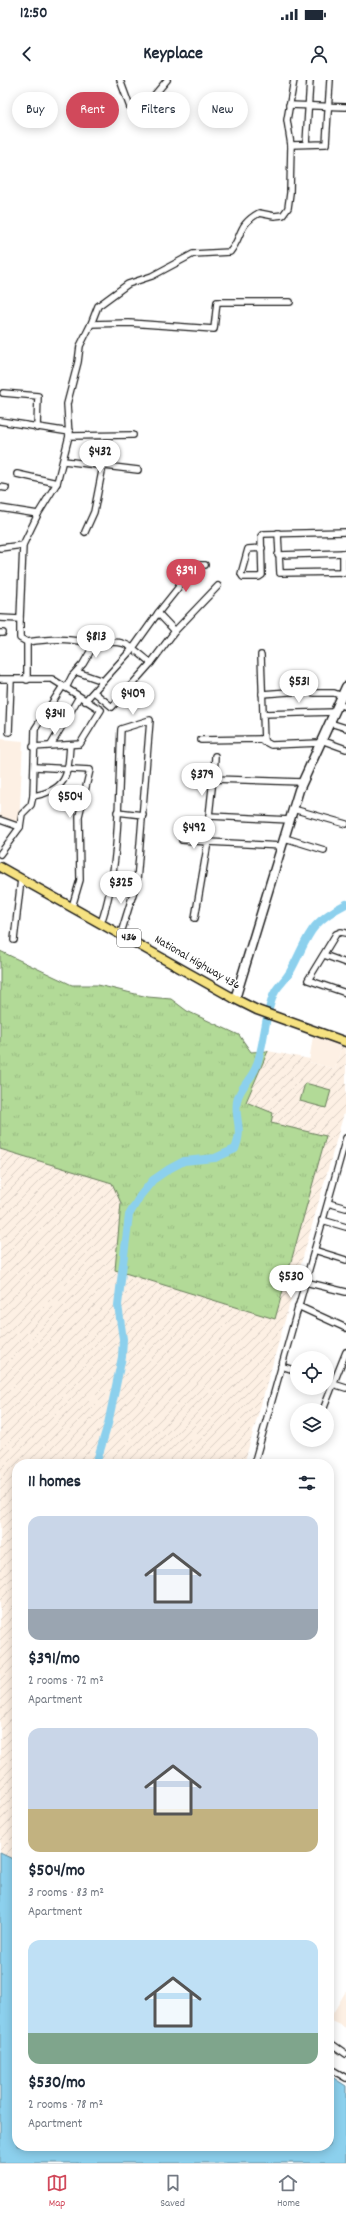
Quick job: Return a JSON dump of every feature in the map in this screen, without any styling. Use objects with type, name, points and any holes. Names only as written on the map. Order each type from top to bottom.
[{"type":"main road","name":"National Highway 436","points":[[0,867],[120,933],[235,999],[257,1010],[346,1042]]},
{"type":"street","points":[[120,80],[131,110],[136,112],[141,111],[167,80]]},
{"type":"street","points":[[151,663],[133,648],[115,640],[94,645],[80,640],[55,638],[27,642],[20,638],[22,545],[38,514],[57,483],[64,461],[70,434],[67,404],[78,362],[80,346],[98,306],[128,284],[152,276],[193,254],[230,252],[235,246],[244,223],[259,213],[274,216],[283,215],[288,208],[292,145],[287,120],[294,80]]},
{"type":"street","points":[[306,144],[310,80]]},
{"type":"street","points":[[292,145],[326,144],[330,80]]},
{"type":"street","points":[[289,105],[346,107]]},
{"type":"street","points":[[91,324],[129,323],[214,329],[218,302],[290,302]]},
{"type":"street","points":[[3,393],[38,396],[37,428]]},
{"type":"street","points":[[0,421],[70,434],[132,435]]},
{"type":"street","points":[[64,461],[138,470]]},
{"type":"street","points":[[85,532],[94,512],[103,466]]},
{"type":"street","points":[[17,474],[57,483]]},
{"type":"street","points":[[0,508],[38,514]]},
{"type":"street","points":[[262,548],[248,549],[241,574],[243,577],[259,577],[262,575],[262,548],[262,534],[346,532]]},
{"type":"street","points":[[278,533],[278,555],[281,574],[345,573],[344,553],[278,555]]},
{"type":"street","points":[[0,548],[22,545]]},
{"type":"street","points":[[85,701],[133,648],[178,588],[185,565],[205,565]]},
{"type":"street","points":[[94,692],[112,707],[151,663],[175,631],[218,586]]},
{"type":"street","points":[[158,613],[175,631]]},
{"type":"street","points":[[0,618],[20,619]]},
{"type":"street","points":[[27,642],[27,680]]},
{"type":"street","points":[[0,854],[20,827],[22,814],[31,805],[35,767],[33,747],[35,729],[72,676],[83,664],[94,645]]},
{"type":"street","points":[[261,655],[264,742]]},
{"type":"street","points":[[77,672],[103,681]]},
{"type":"street","points":[[0,679],[52,679],[101,710],[80,744],[33,747]]},
{"type":"street","points":[[9,732],[11,680]]},
{"type":"street","points":[[235,999],[302,782],[330,723],[340,708],[342,696],[346,687]]},
{"type":"street","points":[[262,694],[281,694],[302,691],[334,693],[342,696]]},
{"type":"street","points":[[51,745],[79,697]]},
{"type":"street","points":[[263,714],[340,708]]},
{"type":"street","points":[[102,923],[110,898],[112,878],[121,729],[150,720],[137,881],[120,933]]},
{"type":"street","points":[[330,723],[346,728]]},
{"type":"street","points":[[201,740],[260,739],[271,745],[321,742],[346,749]]},
{"type":"street","points":[[33,796],[56,790],[66,779],[69,768],[70,745]]},
{"type":"street","points":[[195,918],[208,842],[215,756]]},
{"type":"street","points":[[35,767],[90,770],[79,816],[80,880],[72,907]]},
{"type":"street","points":[[214,778],[302,782]]},
{"type":"street","points":[[293,809],[346,824]]},
{"type":"street","points":[[117,812],[142,815]]},
{"type":"street","points":[[209,816],[290,820]]},
{"type":"street","points":[[0,820],[20,827]]},
{"type":"street","points":[[285,838],[324,850]]},
{"type":"street","points":[[182,840],[282,846]]},
{"type":"street","points":[[112,878],[137,881]]},
{"type":"street","points":[[14,940],[21,879]]},
{"type":"street","points":[[346,933],[341,932],[336,934],[308,980],[346,993]]},
{"type":"street","points":[[324,955],[346,963]]},
{"type":"street","points":[[255,1459],[346,1138]]},
{"type":"street","points":[[328,1202],[346,1208]]},
{"type":"street","points":[[322,1220],[346,1227]]},
{"type":"street","points":[[314,1250],[346,1260]]},
{"type":"street","points":[[305,1282],[346,1292]]},
{"type":"street","points":[[298,1306],[346,1328]]},
{"type":"street","points":[[334,1381],[346,1352]]},
{"type":"street","points":[[281,1366],[290,1369]]},
{"type":"street","points":[[334,1383],[346,1388]]},
{"type":"street","points":[[334,2046],[346,2054]]},
{"type":"street","points":[[334,2071],[346,2078]]},
{"type":"shaded area","points":[[0,739],[23,741],[19,826],[0,820]]},
{"type":"shaded area","points":[[0,951],[72,985],[98,985],[148,997],[171,999],[187,1011],[239,1035],[251,1052],[268,1051],[310,1059],[309,1062],[335,1069],[342,1045],[346,1047],[346,1106],[245,1459],[12,1459],[12,1859],[0,1853]]},
{"type":"shaded area","points":[[313,1036],[342,1045],[335,1069],[309,1062]]},
{"type":"shaded area","points":[[346,1991],[346,2028],[334,2022],[334,2011]]},
{"type":"green space","points":[[0,951],[72,985],[98,985],[148,997],[171,999],[187,1011],[239,1035],[251,1052],[268,1051],[246,1102],[273,1113],[271,1123],[326,1136],[275,1319],[115,1270],[121,1203],[112,1183],[0,1149]]},
{"type":"green space","points":[[305,1083],[331,1090],[326,1108],[300,1101]]},
{"type":"water","points":[[0,1853],[12,1859],[12,2151],[334,2151],[334,2078],[346,2086],[346,2163],[0,2163]]},
{"type":"waterway","points":[[98,1459],[108,1424],[122,1357],[123,1339],[118,1305],[129,1215],[140,1196],[153,1180],[169,1169],[184,1161],[215,1158],[235,1149],[239,1134],[236,1108],[238,1096],[256,1067],[273,997],[290,972],[310,932],[323,918],[346,904]]}]
